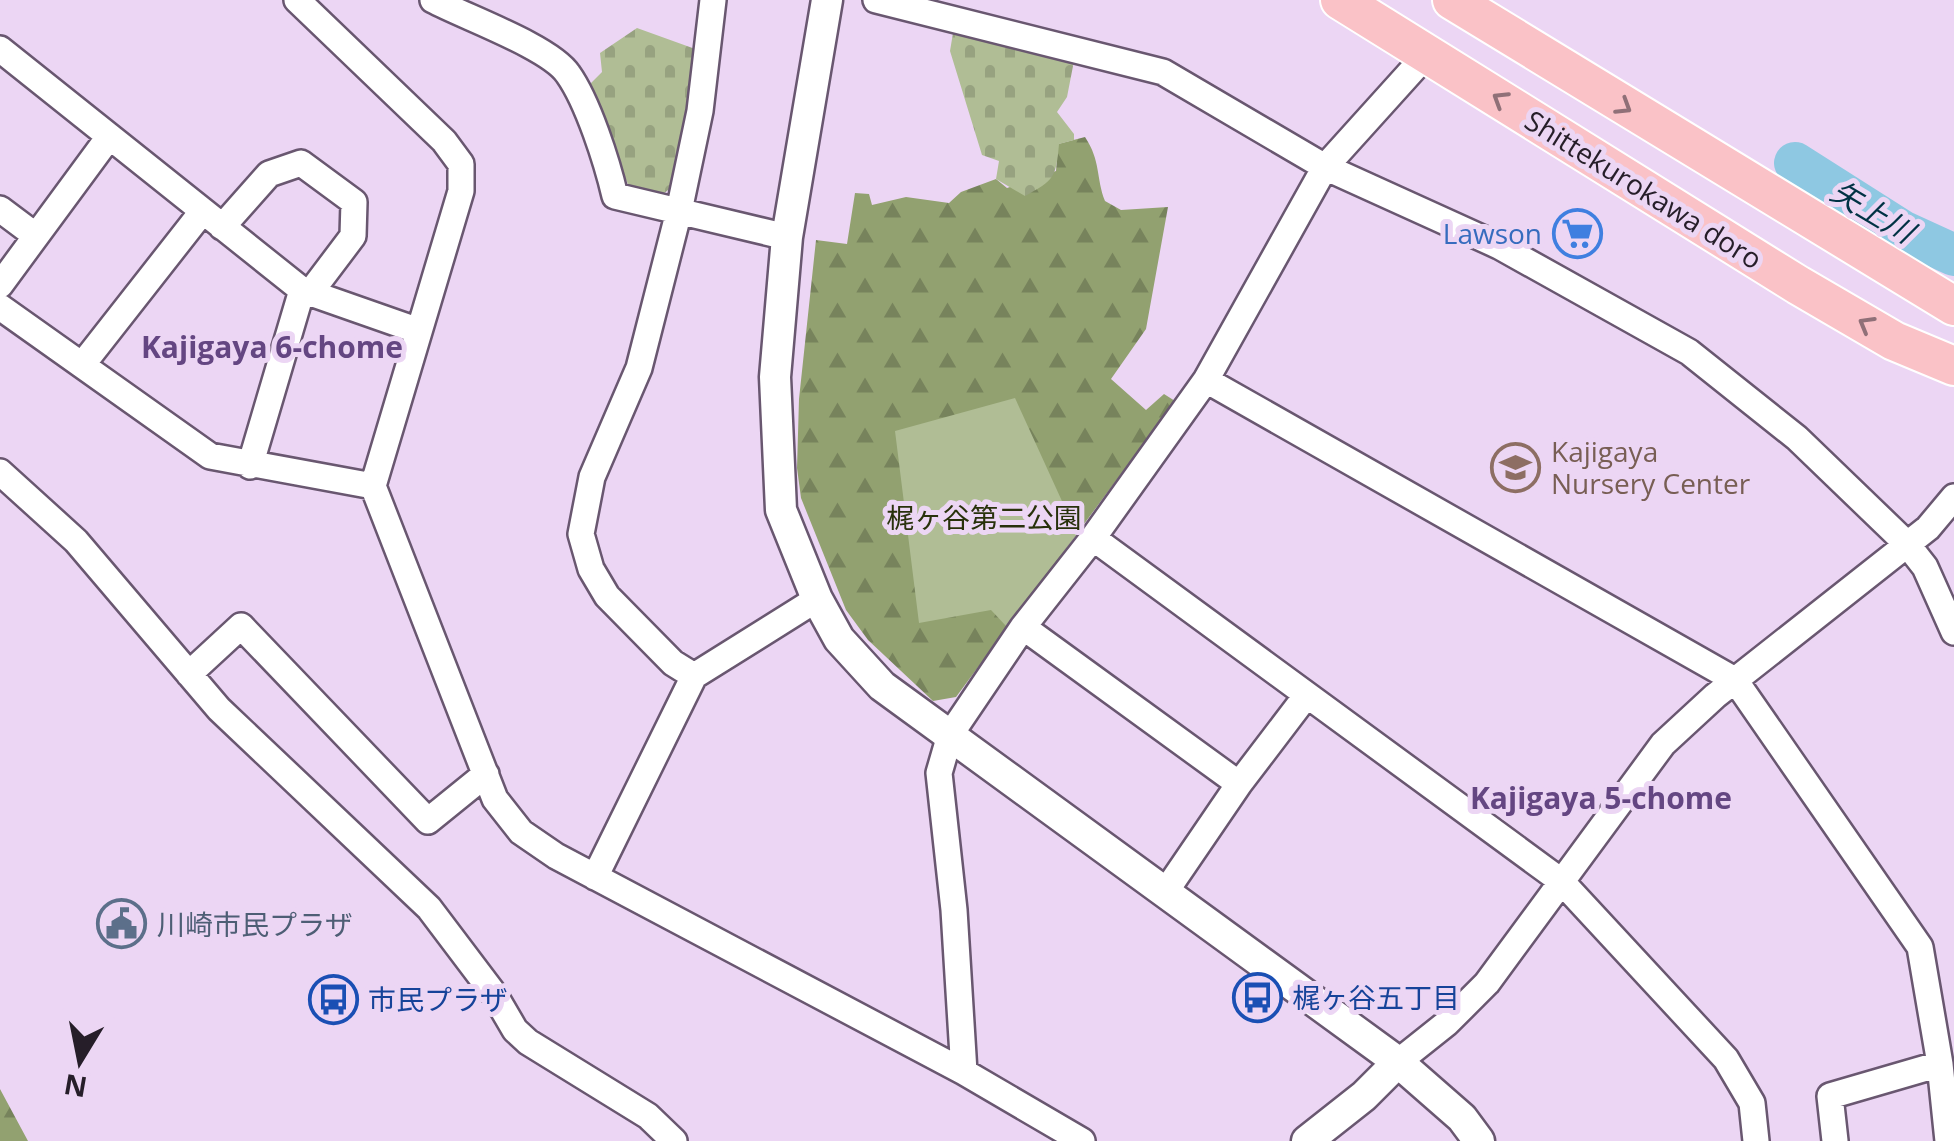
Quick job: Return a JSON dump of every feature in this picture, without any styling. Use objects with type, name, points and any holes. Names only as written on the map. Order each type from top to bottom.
[{"type":"main road","name":"Shittekurokawa doro","points":[[1340,0],[1798,285],[1894,340],[1954,366]]},
{"type":"main road","points":[[1452,0],[1954,306]]},
{"type":"street","points":[[297,0],[444,141],[461,164],[460,190],[373,486],[495,799],[521,832],[595,877],[964,1072],[1082,1141]]},
{"type":"street","points":[[433,0],[528,45],[567,71],[605,155],[615,196],[787,237]]},
{"type":"street","points":[[694,676],[673,663],[607,596],[580,534],[592,477],[639,368],[700,112],[713,0]]},
{"type":"street","points":[[827,0],[787,237],[776,377],[781,510],[839,639],[882,686],[1398,1062],[1462,1118],[1479,1141]]},
{"type":"street","points":[[876,0],[1163,72],[1325,167],[1500,246],[1689,352],[1798,438],[1907,544],[1925,567],[1954,632]]},
{"type":"street","points":[[0,49],[306,292],[418,330]]},
{"type":"street","points":[[964,1072],[954,910],[939,773],[950,736],[1023,627],[1206,380],[1325,167],[1427,54]]},
{"type":"street","points":[[0,285],[109,137]]},
{"type":"street","points":[[82,365],[212,219],[269,174],[301,163],[354,202],[352,236],[306,292],[250,466]]},
{"type":"street","points":[[0,209],[36,236]]},
{"type":"street","points":[[0,307],[210,456],[373,486]]},
{"type":"street","points":[[1206,380],[1736,680],[1920,947],[1940,1064],[1948,1141]]},
{"type":"street","points":[[0,472],[76,541],[219,709],[429,908],[494,994],[515,1030],[528,1042],[648,1116],[674,1141]]},
{"type":"street","points":[[1308,1141],[1364,1096],[1487,984],[1663,744],[1736,680],[1928,528],[1954,497]]},
{"type":"street","points":[[1092,538],[1561,881],[1726,1058],[1752,1103],[1756,1141]]},
{"type":"street","points":[[595,877],[694,676],[818,599]]},
{"type":"street","points":[[189,674],[241,626],[428,821],[486,774]]},
{"type":"street","points":[[1023,627],[1240,784]]},
{"type":"street","points":[[1166,890],[1306,696]]},
{"type":"street","points":[[1835,1141],[1830,1096],[1940,1064]]},
{"type":"green space","points":[[637,28],[698,50],[696,95],[673,186],[662,195],[630,189],[587,87],[602,72],[600,53]]},
{"type":"green space","points":[[953,33],[1074,61],[1067,97],[1057,112],[1074,134],[1074,140],[1059,144],[1052,177],[1025,196],[996,179],[999,161],[982,155],[950,51]]},
{"type":"green space","points":[[1085,137],[1094,154],[1105,201],[1121,210],[1168,207],[1146,329],[1111,379],[1146,410],[1164,394],[1175,401],[956,697],[933,701],[868,640],[846,610],[801,498],[797,468],[799,399],[816,240],[847,244],[855,193],[869,194],[872,205],[906,197],[949,203],[961,192],[996,179],[1007,188],[1056,171],[1058,144]]},
{"type":"green space","name":"梶ヶ谷第二公園","points":[[1015,398],[1077,534],[1006,626],[991,610],[919,623],[895,431]]},
{"type":"green space","points":[[0,1089],[28,1141],[0,1141]]},
{"type":"waterway","name":"矢上川","points":[[1795,163],[1902,231],[1954,255]]},
{"type":"place","name":"Lawson","points":[[1577,233]]},
{"type":"place","name":"Kajigaya Nursery Center","points":[[1516,467]]},
{"type":"place","name":"川崎市民プラザ","points":[[122,924]]},
{"type":"place","name":"梶ヶ谷五丁目","points":[[1257,997]]},
{"type":"place","name":"市民プラザ","points":[[333,999]]},
{"type":"district","name":"Kajigaya 6-chome","points":[[272,346]]},
{"type":"district","name":"Kajigaya 5-chome","points":[[1601,797]]}]
